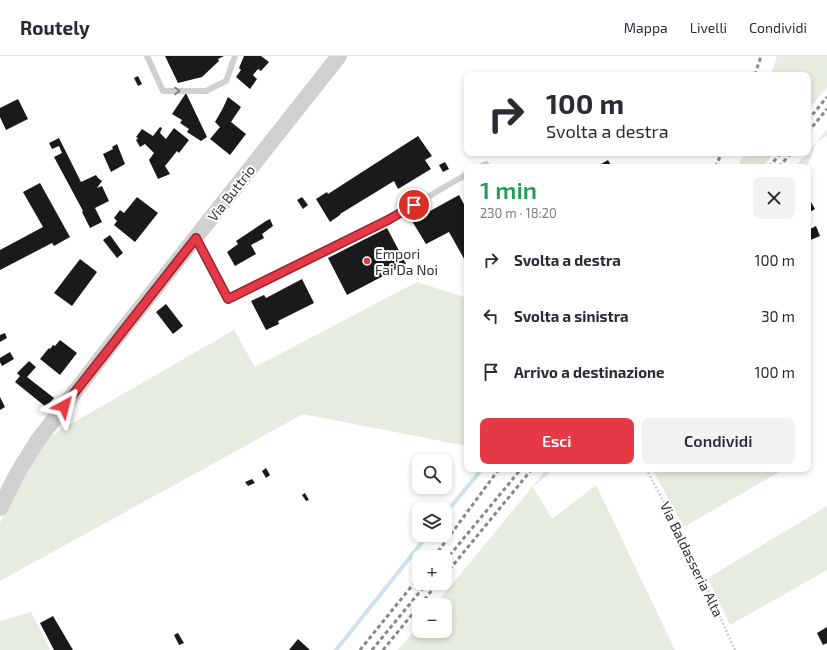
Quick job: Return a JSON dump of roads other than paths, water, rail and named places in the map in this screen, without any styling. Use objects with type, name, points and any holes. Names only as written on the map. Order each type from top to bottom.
[{"type":"street","name":"Via Buttrio","points":[[0,508],[18,472],[38,440],[110,346],[339,56]]},
{"type":"lane","points":[[147,56],[163,91],[206,91],[226,81],[235,56]]},
{"type":"lane","points":[[196,238],[228,299],[388,220],[464,176]]},
{"type":"waterway","points":[[452,505],[480,472]]},
{"type":"waterway","points":[[336,650],[422,542]]},
{"type":"railway","points":[[756,72],[761,56]]},
{"type":"railway","points":[[811,116],[827,97]]},
{"type":"railway","points":[[811,128],[827,109]]},
{"type":"railway","points":[[716,164],[720,156]]},
{"type":"railway","points":[[772,164],[778,156]]},
{"type":"railway","points":[[782,164],[788,156]]},
{"type":"railway","points":[[439,550],[497,472]]},
{"type":"railway","points":[[452,553],[519,472]]},
{"type":"railway","points":[[452,566],[530,472]]},
{"type":"railway","points":[[360,650],[412,586]]},
{"type":"railway","points":[[372,650],[421,590]]},
{"type":"railway","points":[[426,598],[432,590]]},
{"type":"railway","points":[[383,650],[412,615]]},
{"type":"place","name":"Empori Fai Da Noi","points":[[367,261]]}]
